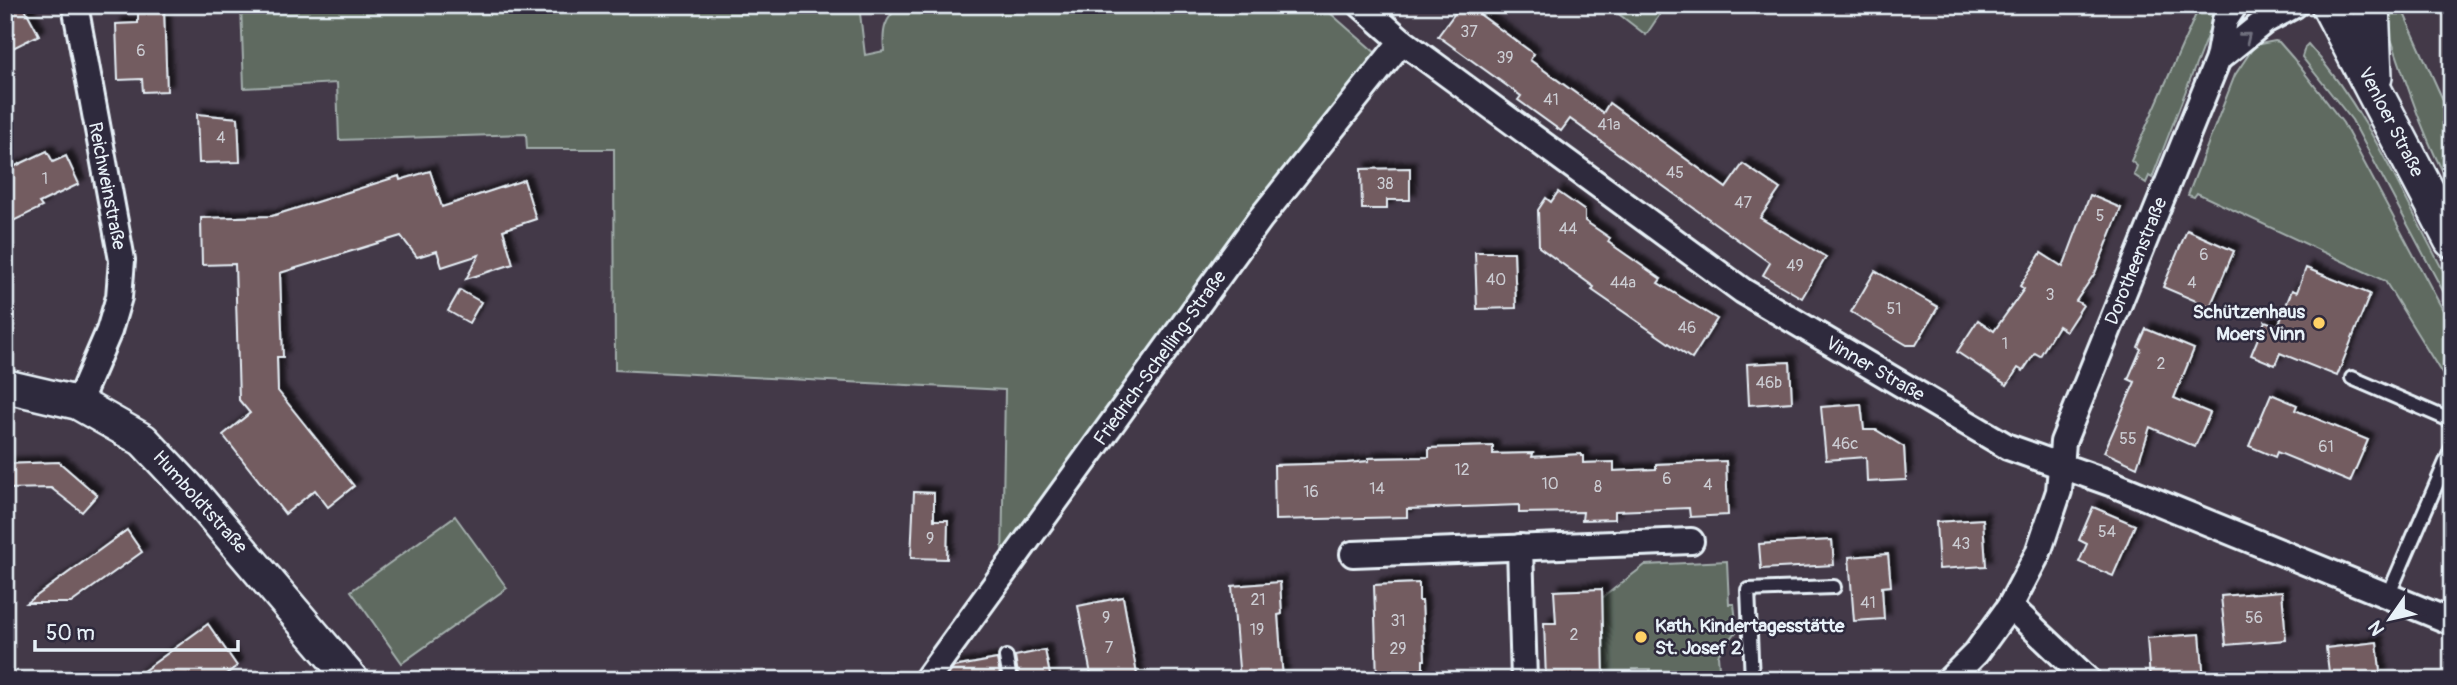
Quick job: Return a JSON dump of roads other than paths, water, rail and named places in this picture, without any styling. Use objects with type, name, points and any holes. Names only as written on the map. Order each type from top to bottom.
[{"type":"main road","name":"Venloer Straße","points":[[2329,5],[2452,240]]},
{"type":"main road","points":[[2371,5],[2375,91]]},
{"type":"street","name":"Reichweinstraße","points":[[75,5],[122,260],[119,297],[109,331],[78,402]]},
{"type":"street","name":"Vinner Straße","points":[[1361,5],[1402,41],[1743,292],[2008,447],[2113,484],[2452,622]]},
{"type":"street","name":"Dorotheenstraße","points":[[1949,680],[1976,653],[2010,606],[2038,553],[2059,491],[2063,442],[2218,59],[2225,20],[2235,5]]},
{"type":"street","name":"Dorotheenstraße","points":[[2218,59],[2264,21],[2295,5]]},
{"type":"street","name":"Friedrich-Schelling-Straße","points":[[926,680],[1260,219],[1402,41]]},
{"type":"street","name":"Humboldtstraße","points":[[5,386],[78,402],[143,440],[194,494],[352,680]]},
{"type":"street","points":[[1353,554],[1691,541]]},
{"type":"street","points":[[1520,547],[1524,680]]},
{"type":"street","points":[[2010,606],[2088,680]]},
{"type":"lane","points":[[2352,378],[2452,421]]},
{"type":"lane","points":[[2388,596],[2452,448]]},
{"type":"lane","points":[[1752,680],[1748,590],[1834,587]]},
{"type":"lane","points":[[1006,657],[1010,680]]},
{"type":"place","name":"Schützenhaus Moers Vinn","points":[[2319,323]]},
{"type":"place","name":"Kath. Kindertagesstätte St. Josef 2","points":[[1641,637]]}]
